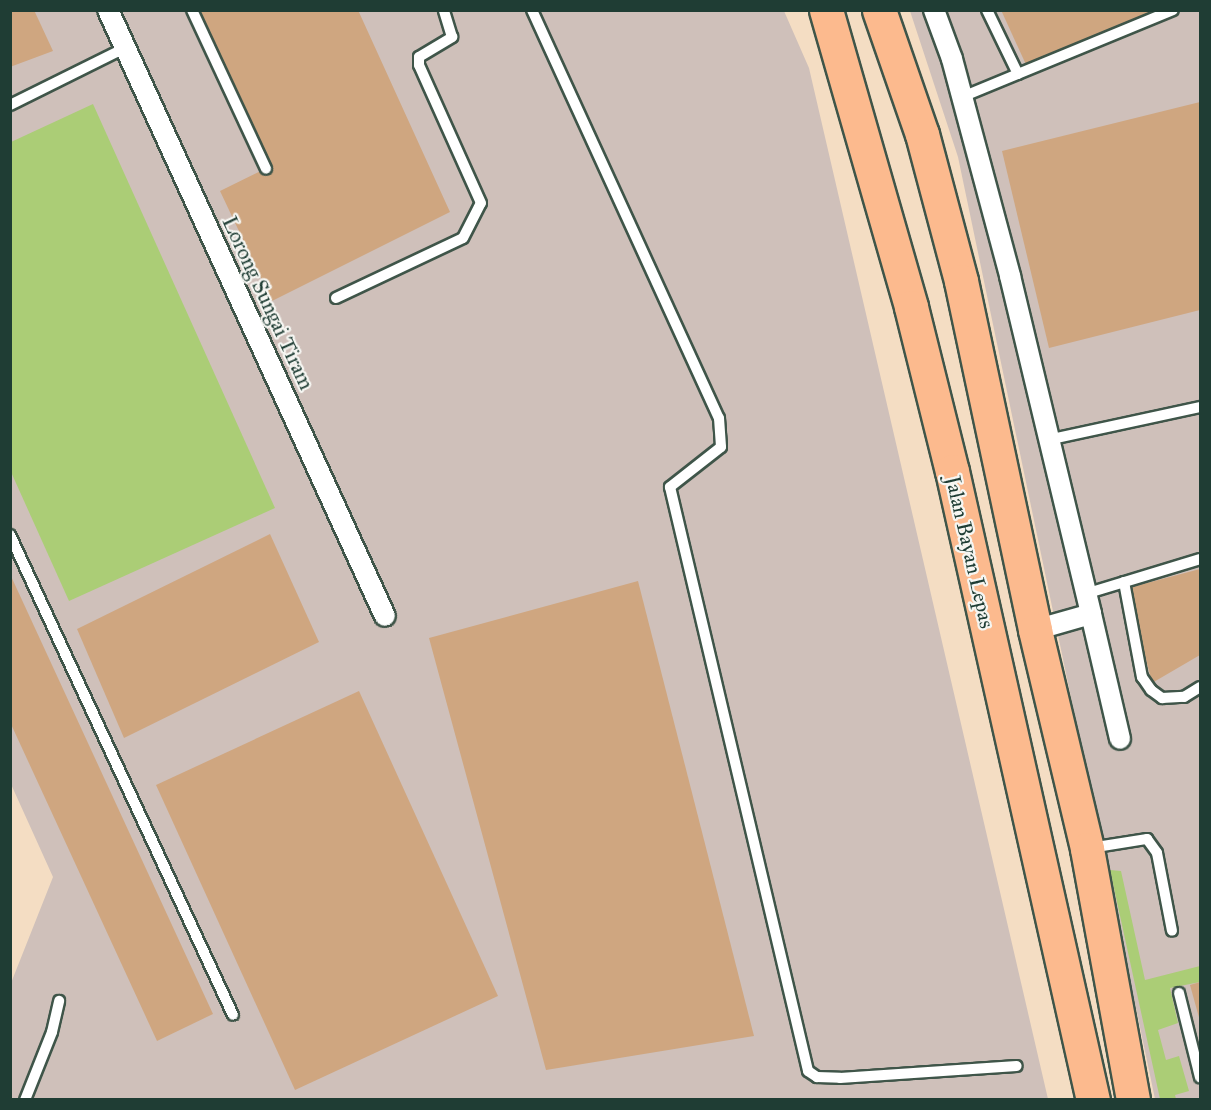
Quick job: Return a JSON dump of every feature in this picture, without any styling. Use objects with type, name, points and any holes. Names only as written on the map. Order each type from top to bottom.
[{"type":"highway","name":"Jalan Bayan Lepas","points":[[826,10],[911,307],[952,471],[1094,1100]]},
{"type":"highway","points":[[879,10],[922,134],[962,281],[1035,630],[1087,849],[1133,1100]]},
{"type":"street","name":"Lorong Sungai Tiram","points":[[108,10],[385,616]]},
{"type":"street","points":[[934,10],[962,97],[1010,276],[1047,440],[1120,740]]},
{"type":"street","points":[[1035,630],[1091,614]]},
{"type":"lane","points":[[192,10],[266,169]]},
{"type":"lane","points":[[336,298],[463,238],[482,203],[419,65],[419,57],[452,37],[444,10]]},
{"type":"lane","points":[[532,10],[719,418],[721,447],[670,487],[808,1071],[817,1077],[840,1078],[1017,1066]]},
{"type":"lane","points":[[987,10],[1018,74]]},
{"type":"lane","points":[[962,97],[1173,10]]},
{"type":"lane","points":[[10,105],[125,48]]},
{"type":"lane","points":[[1047,440],[1200,407]]},
{"type":"lane","points":[[10,536],[233,1016]]},
{"type":"lane","points":[[1085,594],[1200,559]]},
{"type":"lane","points":[[1124,582],[1142,677],[1151,690],[1162,698],[1184,697],[1200,687]]},
{"type":"lane","points":[[1087,849],[1147,839],[1156,853],[1172,931]]},
{"type":"lane","points":[[1179,993],[1200,1077]]},
{"type":"lane","points":[[25,1100],[59,1001]]},
{"type":"shaded area","points":[[10,11],[784,11],[809,68],[1048,1099],[11,1099],[11,983],[53,877],[10,782]]},
{"type":"shaded area","points":[[910,11],[1200,11],[1200,1099],[1155,1099],[958,157]]},
{"type":"green space","points":[[93,104],[275,508],[69,601],[11,472],[11,142]]},
{"type":"green space","points":[[1110,870],[1121,871],[1145,980],[1200,966],[1200,982],[1170,988],[1178,1023],[1158,1030],[1166,1060],[1179,1056],[1189,1091],[1175,1095],[1176,1099],[1160,1099]]},
{"type":"building","points":[[10,10],[34,10],[53,51],[10,67]]},
{"type":"building","points":[[195,10],[358,10],[450,212],[272,301],[220,191],[269,167]]},
{"type":"building","points":[[1001,10],[1156,10],[1028,69]]},
{"type":"building","points":[[1200,102],[1200,310],[1049,348],[1002,151]]},
{"type":"building","points":[[270,534],[319,642],[124,738],[77,629]]},
{"type":"building","points":[[1200,569],[1200,655],[1152,683],[1128,588]]},
{"type":"building","points":[[10,574],[213,1014],[157,1041],[10,722]]},
{"type":"building","points":[[638,581],[754,1036],[546,1070],[429,638]]},
{"type":"building","points":[[359,691],[498,996],[295,1090],[156,785]]},
{"type":"building","points":[[1200,982],[1200,1021],[1190,985]]}]
